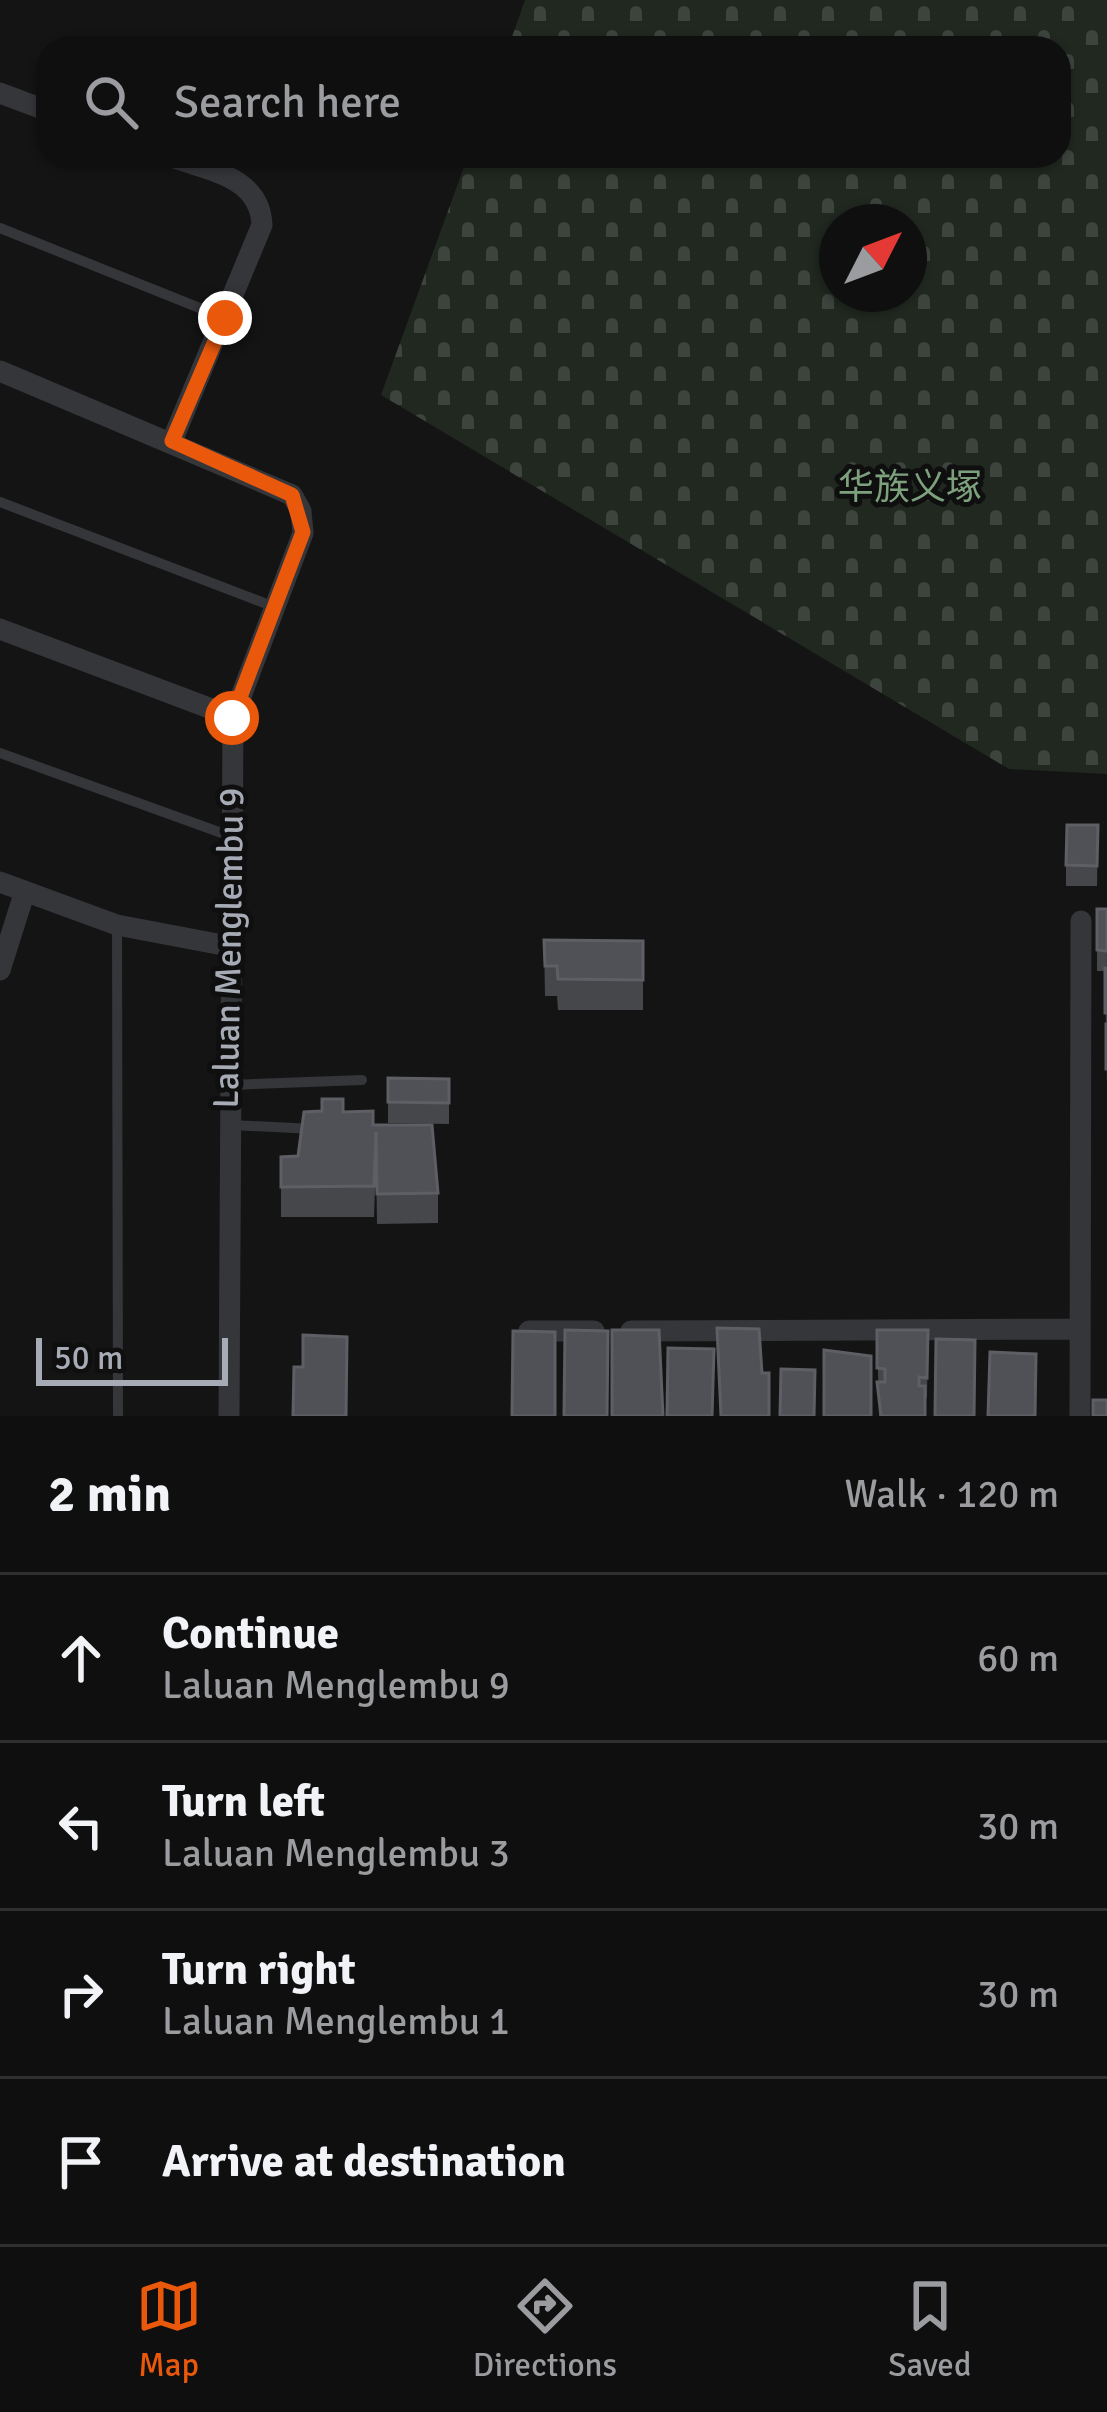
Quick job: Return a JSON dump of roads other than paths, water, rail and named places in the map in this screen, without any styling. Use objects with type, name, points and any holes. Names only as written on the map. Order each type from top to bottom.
[{"type":"street","points":[[0,93],[36,106]]},
{"type":"street","points":[[0,371],[172,441],[262,225],[261,203],[248,185],[202,168]]},
{"type":"street","name":"Laluan Menglembu 9","points":[[172,441],[292,495],[303,532],[278,609],[232,718],[229,1416]]},
{"type":"street","points":[[0,629],[232,718]]},
{"type":"street","points":[[0,882],[117,925],[228,946]]},
{"type":"street","points":[[0,970],[25,891]]},
{"type":"street","points":[[1080,1416],[1081,921]]},
{"type":"street","points":[[530,1331],[1080,1329]]},
{"type":"lane","points":[[0,229],[225,318]]},
{"type":"lane","points":[[0,502],[278,609]]},
{"type":"lane","points":[[0,753],[230,836]]},
{"type":"lane","points":[[117,925],[118,1416]]},
{"type":"lane","points":[[227,1085],[362,1080]]},
{"type":"lane","points":[[227,1125],[320,1130]]},
{"type":"park label","name":"华族义塚","points":[[910,487]]}]
